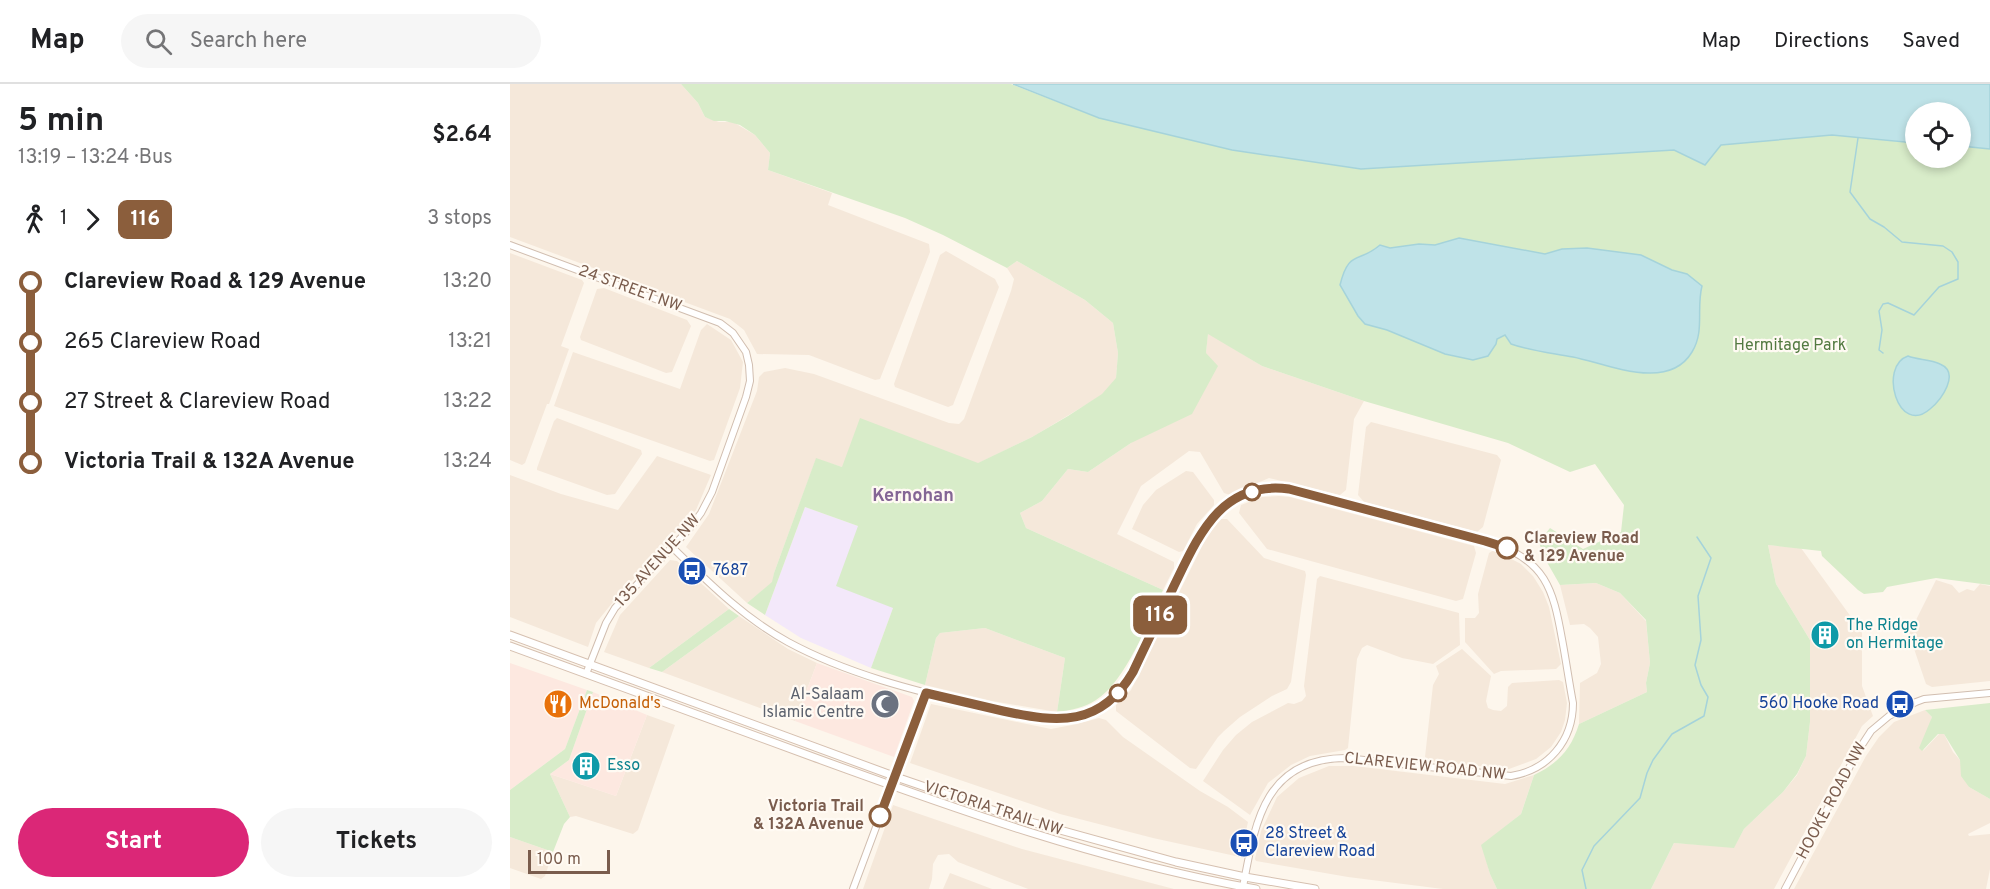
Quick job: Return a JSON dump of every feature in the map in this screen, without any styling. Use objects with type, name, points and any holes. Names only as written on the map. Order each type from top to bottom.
[{"type":"main road","name":"VICTORIA TRAIL NW","points":[[510,635],[975,805],[1176,862],[1315,889]]},
{"type":"main road","name":"VICTORIA TRAIL NW","points":[[510,646],[969,814],[1043,837],[1174,872],[1256,889]]},
{"type":"street","name":"24 STREET NW","points":[[510,244],[713,320],[733,333],[742,345]]},
{"type":"street","name":"135 AVENUE NW","points":[[586,674],[606,623],[615,608],[696,520],[707,503],[746,397],[750,373],[748,358],[742,345]]},
{"type":"street","name":"CLAREVIEW ROAD NW","points":[[672,547],[729,601],[787,641],[843,667],[926,693],[1051,720],[1072,718],[1103,705],[1118,693],[1133,672],[1208,522],[1232,501],[1247,494],[1263,489],[1282,489],[1311,494],[1485,541],[1514,552],[1533,565],[1548,584],[1554,599],[1573,704],[1568,733],[1556,752],[1526,773],[1511,776],[1346,758],[1308,764],[1287,777],[1266,801],[1253,834],[1243,887]]},
{"type":"street","points":[[853,889],[926,693]]},
{"type":"street","name":"HOOKE ROAD NW","points":[[1785,889],[1871,730],[1888,716],[1924,699],[1990,693]]},
{"type":"shaded area","points":[[510,84],[681,84],[698,103],[705,117],[719,122],[733,122],[755,135],[770,153],[768,170],[832,193],[828,205],[929,244],[930,252],[880,379],[875,380],[809,355],[757,354],[744,330],[730,319],[510,237]]},
{"type":"shaded area","points":[[946,251],[995,279],[999,287],[953,405],[948,407],[895,387],[894,384],[940,255]]},
{"type":"shaded area","points":[[510,253],[582,280],[584,283],[561,346],[569,349],[549,404],[547,404],[525,463],[522,465],[510,460]]},
{"type":"shaded area","points":[[1017,261],[1085,300],[1113,323],[1118,353],[1116,379],[1102,395],[1034,436],[977,464],[953,454],[842,467],[816,459],[774,573],[773,582],[747,603],[686,547],[709,514],[757,391],[759,377],[764,372],[785,368],[814,374],[949,423],[959,424],[964,419],[1011,291],[1014,279],[1007,268]]},
{"type":"shaded area","points":[[604,288],[687,320],[691,326],[672,372],[666,373],[581,340],[580,337],[597,289]]},
{"type":"shaded area","points":[[707,324],[731,340],[743,362],[740,388],[714,460],[710,461],[554,406],[573,352],[680,389],[701,330]]},
{"type":"shaded area","points":[[1208,333],[1262,366],[1364,401],[1354,419],[1346,490],[1340,495],[1269,478],[1230,495],[1224,493],[1200,452],[1189,451],[1141,486],[1117,534],[1174,562],[1174,568],[1163,590],[1026,528],[1020,513],[1042,501],[1068,469],[1088,472],[1131,443],[1206,353]]},
{"type":"shaded area","points":[[557,418],[641,450],[642,454],[615,494],[607,495],[537,470]]},
{"type":"shaded area","points":[[1371,422],[1497,455],[1501,460],[1483,527],[1477,532],[1364,502],[1358,495],[1366,427]]},
{"type":"shaded area","points":[[657,456],[711,475],[696,510],[596,623],[588,647],[510,617],[510,475],[561,494],[618,510]]},
{"type":"shaded area","points":[[1186,471],[1193,472],[1214,500],[1214,505],[1197,524],[1183,551],[1179,552],[1132,529],[1143,505],[1156,490]]},
{"type":"shaded area","points":[[1279,496],[1474,546],[1476,553],[1463,599],[1456,601],[1267,549],[1239,513],[1241,505],[1262,497]]},
{"type":"shaded area","points":[[805,507],[858,526],[893,608],[871,668],[801,638],[765,615]]},
{"type":"shaded area","points":[[1221,519],[1227,519],[1264,558],[1305,571],[1306,575],[1291,682],[1287,689],[1240,717],[1224,731],[1196,769],[1190,768],[1116,711],[1116,705],[1131,690],[1208,534]]},
{"type":"shaded area","points":[[1768,545],[1801,548],[1862,632],[1862,686],[1873,716],[1862,726],[1774,889],[1651,889],[1674,843],[1734,847],[1744,829],[1783,792],[1797,775],[1806,756],[1810,722],[1810,640],[1776,584]]},
{"type":"shaded area","points":[[1494,550],[1521,564],[1533,576],[1543,592],[1549,607],[1561,664],[1556,669],[1501,671],[1494,674],[1465,642],[1465,618],[1475,618],[1479,613],[1478,594],[1489,553]]},
{"type":"shaded area","points":[[670,560],[677,561],[729,609],[649,668],[604,652],[620,615]]},
{"type":"shaded area","points":[[1320,576],[1459,613],[1460,645],[1433,664],[1402,658],[1367,645],[1362,648],[1357,659],[1348,748],[1310,756],[1291,765],[1268,783],[1250,815],[1203,781],[1223,750],[1236,735],[1252,722],[1288,703],[1294,704],[1302,701],[1306,696],[1304,686],[1317,579]]},
{"type":"shaded area","points":[[1936,580],[1952,585],[1959,593],[1967,589],[1974,591],[1980,584],[1990,586],[1990,681],[1932,687],[1926,684],[1909,634]]},
{"type":"shaded area","points":[[1596,583],[1620,593],[1646,621],[1650,663],[1646,683],[1647,692],[1579,724],[1580,683],[1597,673],[1601,664],[1598,637],[1584,624],[1570,625],[1560,585]]},
{"type":"shaded area","points":[[739,616],[788,649],[817,663],[795,721],[662,672]]},
{"type":"shaded area","points":[[985,628],[1065,658],[1057,712],[992,701],[925,685],[936,638],[940,633]]},
{"type":"shaded area","points":[[1462,649],[1491,676],[1486,701],[1488,708],[1493,710],[1501,711],[1507,706],[1508,687],[1512,683],[1559,680],[1563,682],[1567,703],[1561,732],[1551,747],[1536,759],[1509,769],[1429,761],[1425,757],[1433,685],[1439,674],[1436,666]]},
{"type":"shaded area","points":[[510,663],[587,690],[565,749],[510,790]]},
{"type":"shaded area","points":[[817,663],[912,697],[914,701],[894,757],[795,721]]},
{"type":"shaded area","points":[[593,692],[647,715],[616,796],[550,774],[569,760]]},
{"type":"shaded area","points":[[931,704],[1051,729],[1099,718],[1106,720],[1123,737],[1248,822],[1240,857],[1060,814],[910,763]]},
{"type":"shaded area","points":[[1925,710],[1932,717],[1923,751],[1939,734],[1944,734],[1960,760],[1969,787],[1990,799],[1990,823],[1968,834],[1969,836],[1990,834],[1990,869],[1986,889],[1794,889],[1866,756],[1879,737],[1894,722]]},
{"type":"shaded area","points":[[647,715],[675,725],[638,830],[633,834],[576,816],[570,817],[550,774],[616,796]]},
{"type":"shaded area","points":[[1329,766],[1354,766],[1505,784],[1534,775],[1521,814],[1482,845],[1497,889],[1443,889],[1348,877],[1256,861],[1261,831],[1277,797],[1299,778]]},
{"type":"shaded area","points":[[893,805],[1022,849],[1174,889],[1028,889],[958,862],[949,854],[938,855],[933,864],[929,889],[863,889]]},
{"type":"shaded area","points":[[510,837],[553,852],[545,876],[541,879],[510,868]]},
{"type":"shaded area","points":[[950,873],[992,889],[943,889]]},
{"type":"green space","name":"Hermitage Park","points":[[681,84],[1011,84],[1099,118],[1232,150],[1361,169],[1674,150],[1705,165],[1721,145],[1834,134],[1905,141],[1905,168],[1971,168],[1971,147],[1990,149],[1990,585],[1936,578],[1887,587],[1883,592],[1864,594],[1822,556],[1821,551],[1768,545],[1776,584],[1810,640],[1810,722],[1806,756],[1797,774],[1783,792],[1744,829],[1734,848],[1674,843],[1651,889],[1497,889],[1481,845],[1521,814],[1534,775],[1550,766],[1562,755],[1572,741],[1579,724],[1647,692],[1646,683],[1650,663],[1646,620],[1620,593],[1596,583],[1560,585],[1544,557],[1539,542],[1550,528],[1583,549],[1621,532],[1624,505],[1595,464],[1570,472],[1508,443],[1364,401],[1262,366],[1208,334],[1206,353],[1218,366],[1192,414],[1131,443],[1088,472],[1068,469],[1042,501],[1020,513],[1026,528],[1163,590],[1135,650],[1107,691],[1087,705],[1057,712],[1065,658],[985,628],[940,633],[936,638],[925,685],[871,668],[893,608],[836,586],[858,526],[805,507],[765,615],[747,603],[772,582],[816,458],[842,467],[860,418],[978,463],[1032,437],[1102,394],[1116,378],[1118,353],[1113,323],[1085,300],[1017,261],[1007,268],[905,218],[768,170],[770,153],[755,135],[740,125],[714,121],[705,117],[698,103]]},
{"type":"green space","points":[[729,609],[739,616],[662,672],[649,668]]},
{"type":"green space","points":[[587,690],[593,692],[569,760],[550,774],[570,817],[564,824],[553,852],[510,837],[510,790],[565,749]]},
{"type":"green space","points":[[1990,703],[1990,799],[1969,787],[1961,776],[1960,760],[1944,734],[1938,734],[1922,751],[1919,748],[1932,717],[1925,710]]},
{"type":"water","points":[[1013,84],[1990,84],[1990,149],[1971,147],[1971,102],[1905,102],[1905,142],[1832,135],[1721,145],[1705,165],[1674,150],[1361,169],[1232,150],[1099,118]]},
{"type":"water","points":[[1459,238],[1545,254],[1562,249],[1587,248],[1641,255],[1672,270],[1687,274],[1702,286],[1696,344],[1681,364],[1668,371],[1653,373],[1620,369],[1526,348],[1511,344],[1505,335],[1497,339],[1488,356],[1473,360],[1445,354],[1387,330],[1365,324],[1340,285],[1343,274],[1351,262],[1380,245],[1390,248],[1419,244],[1435,245]]},
{"type":"water","points":[[1908,356],[1940,364],[1949,374],[1944,393],[1930,409],[1919,415],[1909,414],[1901,407],[1893,385],[1894,372],[1899,362]]},
{"type":"waterway","points":[[1858,138],[1850,192],[1870,219],[1902,242],[1943,246],[1952,252],[1958,262],[1958,279],[1939,287],[1914,315],[1888,303],[1883,304],[1879,311],[1882,330],[1879,350],[1883,353]]},
{"type":"waterway","points":[[1586,889],[1582,870],[1594,846],[1640,798],[1653,760],[1672,734],[1704,716],[1708,697],[1701,685],[1695,665],[1701,640],[1698,596],[1711,558],[1697,537]]},
{"type":"bus line","name":"116","points":[[880,816],[926,693],[1029,717],[1062,720],[1094,710],[1118,693],[1133,672],[1203,530],[1225,506],[1247,494],[1263,489],[1289,489],[1507,548]]},
{"type":"place","name":"Clareview Road & 129 Avenue","points":[[1507,548]]},
{"type":"place","name":"7687","points":[[692,571]]},
{"type":"place","name":"The Ridge on Hermitage","points":[[1825,635]]},
{"type":"place","name":"McDonald's","points":[[558,704]]},
{"type":"place","name":"Al-Salaam Islamic Centre","points":[[885,704]]},
{"type":"place","name":"560 Hooke Road","points":[[1900,704]]},
{"type":"place","name":"Esso","points":[[586,766]]},
{"type":"place","name":"Victoria Trail & 132A Avenue","points":[[880,816]]},
{"type":"place","name":"28 Street & Clareview Road","points":[[1244,843]]},
{"type":"district","name":"Kernohan","points":[[913,496]]}]
